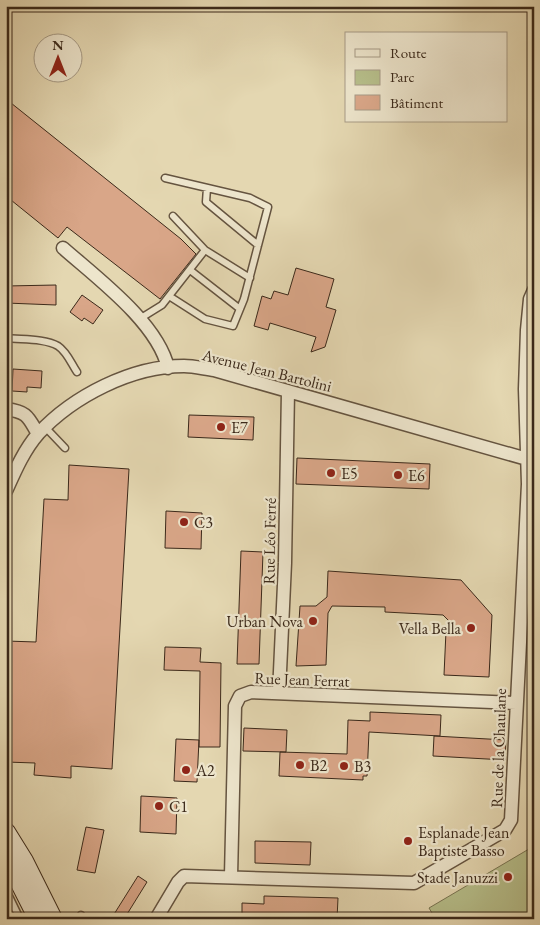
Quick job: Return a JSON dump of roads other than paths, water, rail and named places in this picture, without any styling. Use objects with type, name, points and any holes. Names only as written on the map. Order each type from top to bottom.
[{"type":"street","points":[[63,248],[141,318],[166,358],[168,368]]},
{"type":"street","name":"Rue de la Chaulane","points":[[156,919],[178,882],[184,876],[414,883],[505,830],[511,820],[531,460],[526,362],[530,300],[534,290]]},
{"type":"street","name":"Avenue Jean Bartolini","points":[[6,491],[21,460],[42,431],[75,404],[113,383],[144,371],[184,366],[214,370],[288,390],[531,460]]},
{"type":"street","name":"Rue Léo Ferré","points":[[279,693],[285,563],[288,390]]},
{"type":"street","points":[[6,409],[18,410],[30,418],[42,431]]},
{"type":"street","name":"Rue Jean Ferrat","points":[[231,876],[235,706],[240,696],[251,692],[516,703]]},
{"type":"street","points":[[6,832],[24,861],[53,919]]},
{"type":"street","points":[[6,856],[38,919]]},
{"type":"lane","points":[[165,178],[250,198],[268,207],[250,278],[233,326],[205,319],[169,296]]},
{"type":"lane","points":[[207,188],[206,202],[258,245]]},
{"type":"lane","points":[[173,216],[205,250],[250,278]]},
{"type":"lane","points":[[141,318],[162,304],[205,250]]},
{"type":"lane","points":[[190,270],[240,309]]},
{"type":"lane","points":[[6,338],[45,342],[58,346],[67,356],[76,372]]},
{"type":"lane","points":[[42,431],[65,448]]},
{"type":"lane","points":[[6,890],[20,919]]},
{"type":"railway","points":[[514,6],[534,11]]},
{"type":"place","name":"E7","points":[[221,427]]},
{"type":"place","name":"E5","points":[[331,473]]},
{"type":"place","name":"E6","points":[[398,475]]},
{"type":"place","name":"C3","points":[[184,522]]},
{"type":"place","name":"Urban Nova","points":[[313,621]]},
{"type":"place","name":"Vella Bella","points":[[471,628]]},
{"type":"place","name":"B2","points":[[300,765]]},
{"type":"place","name":"B3","points":[[344,766]]},
{"type":"place","name":"A2","points":[[186,770]]},
{"type":"place","name":"C1","points":[[159,806]]},
{"type":"place","name":"Esplanade Jean Baptiste Basso","points":[[408,841]]},
{"type":"place","name":"Stade Januzzi","points":[[508,877]]}]
